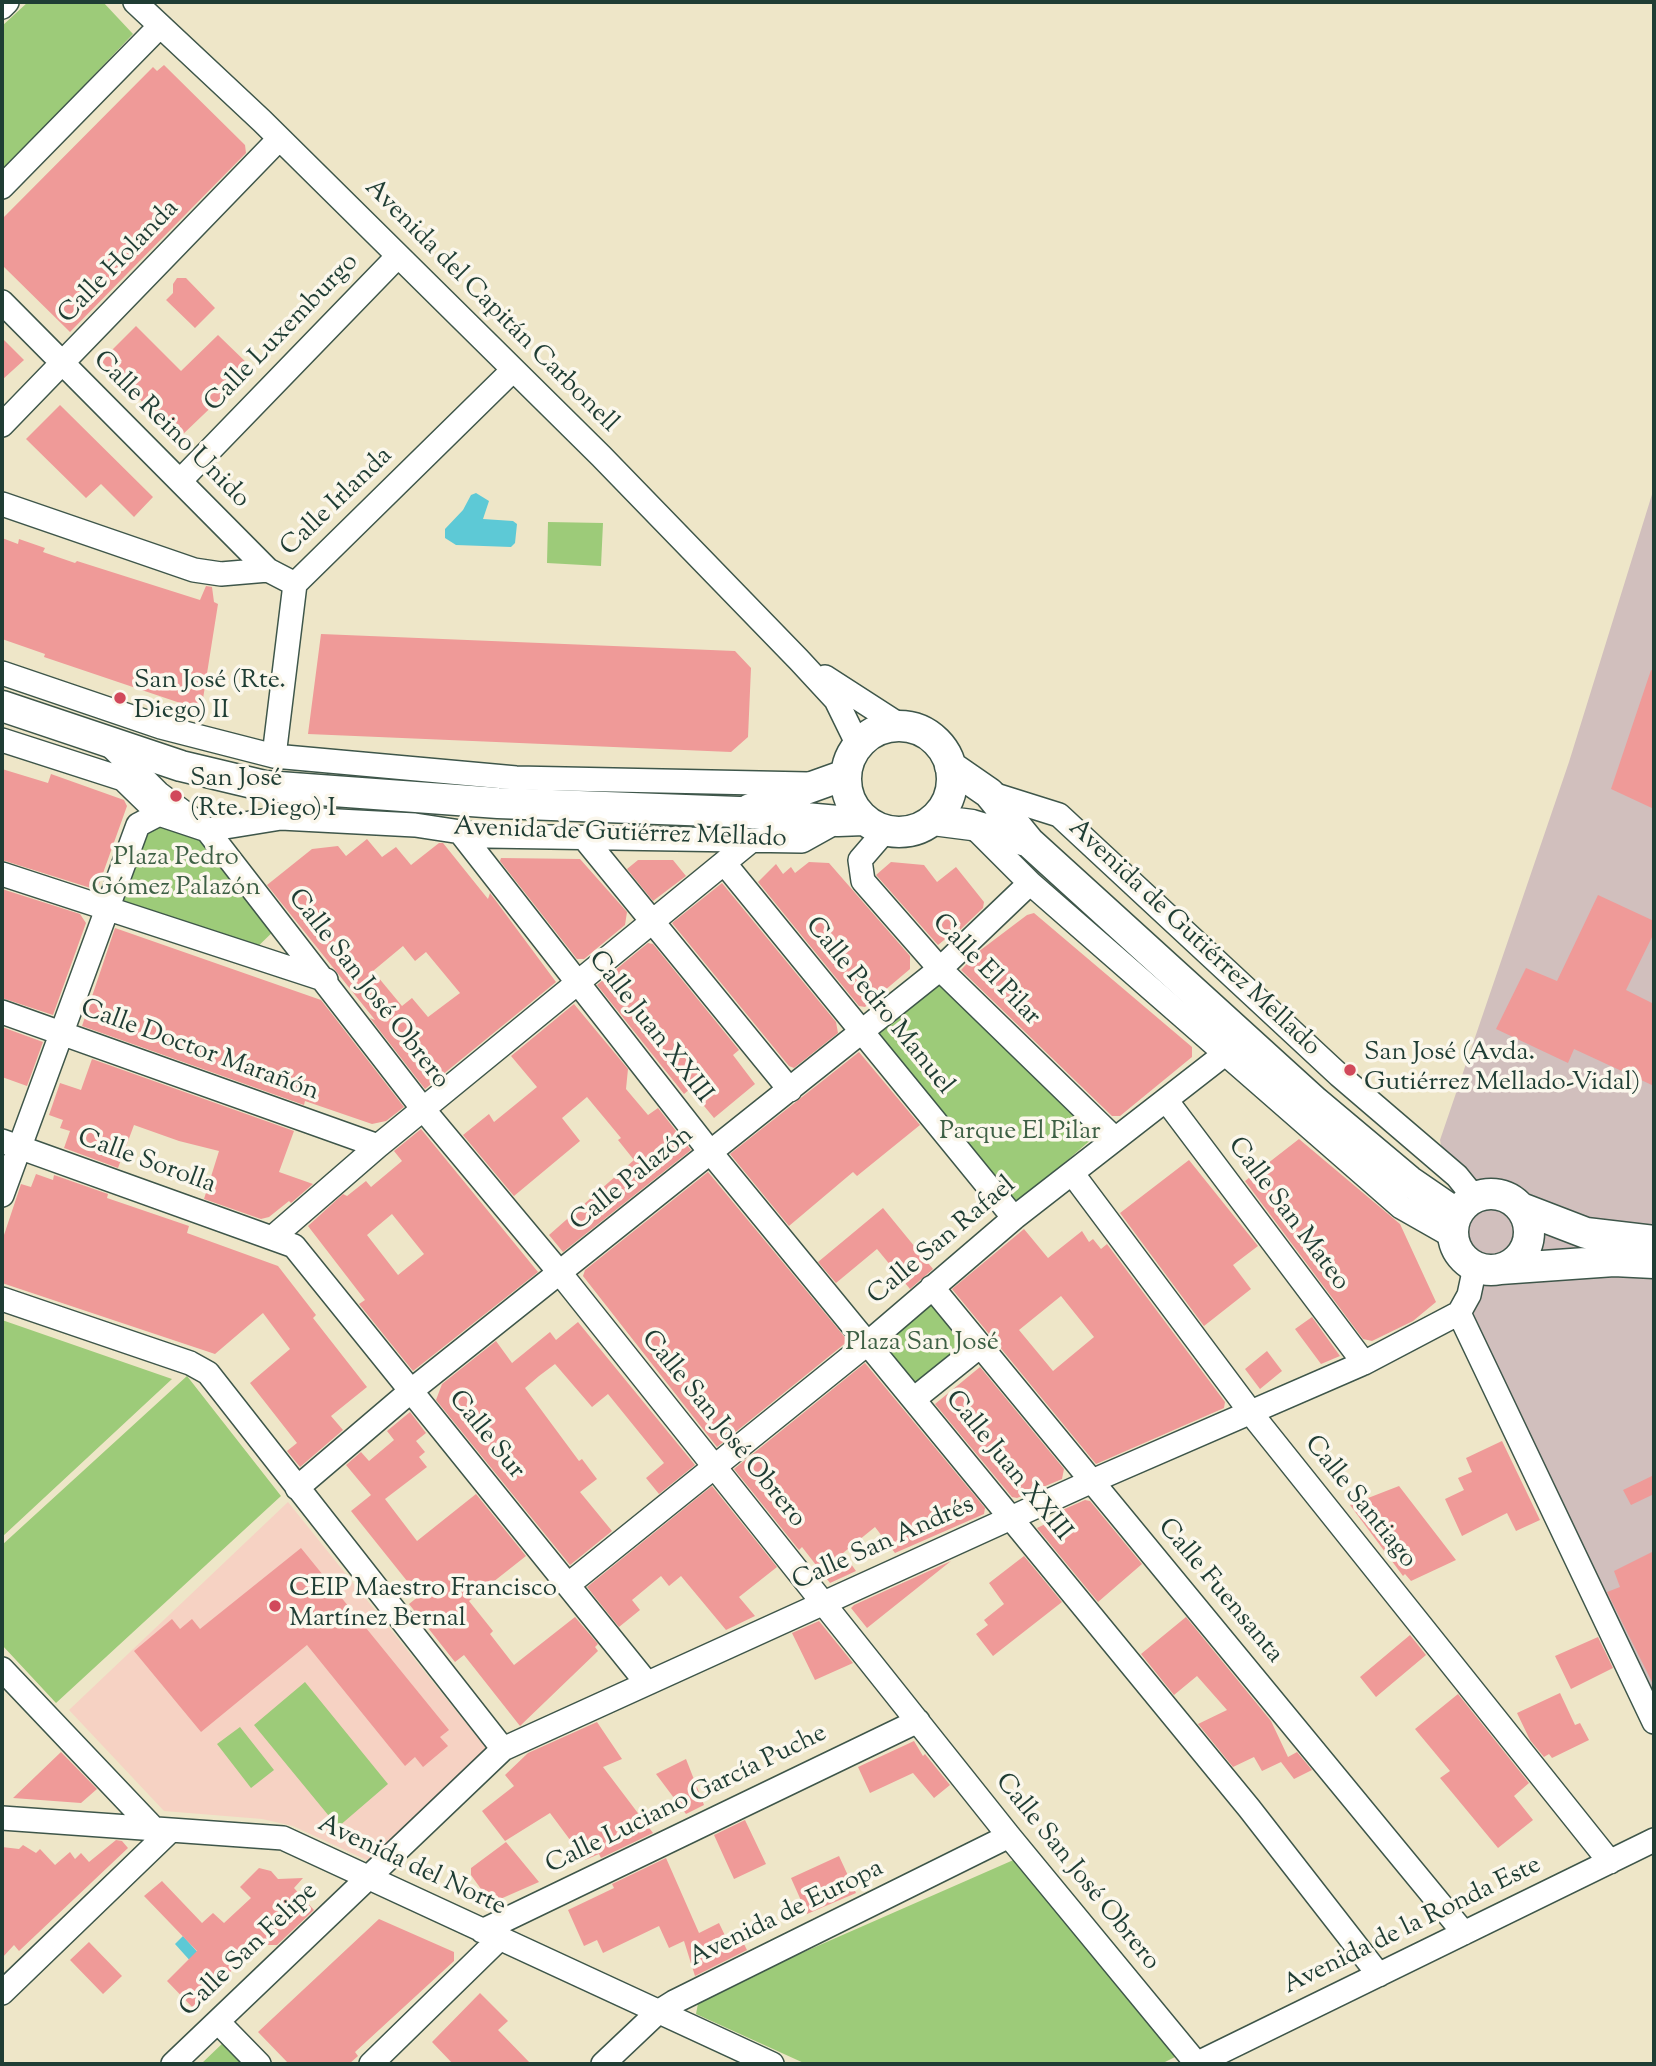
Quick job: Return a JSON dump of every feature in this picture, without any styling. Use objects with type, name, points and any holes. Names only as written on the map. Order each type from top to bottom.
[{"type":"main road","name":"Avenida de Gutiérrez Mellado","points":[[2,706],[181,766],[265,786],[498,803],[739,812],[862,824]]},
{"type":"main road","points":[[901,726],[927,734],[945,754],[950,766],[951,783],[946,803],[933,820],[910,832],[862,824],[849,799],[845,775],[849,758],[870,734],[901,726]]},
{"type":"main road","name":"Avenida de Gutiérrez Mellado","points":[[950,766],[989,793],[1029,842],[1315,1102],[1409,1181],[1461,1216]]},
{"type":"main road","name":"Avenida de Gutiérrez Mellado","points":[[739,812],[845,775]]},
{"type":"main road","points":[[933,820],[972,825],[1029,842]]},
{"type":"main road","points":[[1654,1241],[1586,1233],[1521,1208],[1499,1194],[1461,1216],[1464,1259],[1488,1268],[1614,1261],[1654,1263]]},
{"type":"main road","points":[[1488,1268],[1521,1255],[1527,1244],[1529,1231],[1521,1208]]},
{"type":"street","points":[[2,7],[8,2]]},
{"type":"street","name":"Avenida del Capitán Carbonell","points":[[135,2],[398,256],[799,660]]},
{"type":"street","points":[[2,187],[160,26]]},
{"type":"street","name":"Calle Holanda","points":[[2,425],[279,139]]},
{"type":"street","name":"Calle Luxemburgo","points":[[180,481],[398,256]]},
{"type":"street","name":"Calle Reino Unido","points":[[2,302],[268,570]]},
{"type":"street","name":"Calle Irlanda","points":[[274,756],[295,584],[513,370]]},
{"type":"street","points":[[2,504],[194,570],[221,574],[268,570],[295,584]]},
{"type":"street","points":[[799,660],[901,726]]},
{"type":"street","points":[[799,660],[836,700],[858,745]]},
{"type":"street","name":"Avenida de Gutiérrez Mellado","points":[[2,673],[161,727],[274,756],[516,778],[814,784]]},
{"type":"street","name":"Avenida de Gutiérrez Mellado","points":[[2,740],[123,779],[159,814],[207,830],[281,818],[415,825],[460,832],[585,839],[802,841],[862,824]]},
{"type":"street","name":"Calle San José Obrero","points":[[104,740],[158,793],[207,830],[326,980],[423,1109],[560,1273],[1009,1836],[1196,2064]]},
{"type":"street","name":"Avenida de Gutiérrez Mellado","points":[[989,793],[1059,815],[1339,1075],[1457,1176],[1461,1216]]},
{"type":"street","points":[[2,1195],[10,1144],[61,1032],[138,825],[159,814]]},
{"type":"street","name":"Calle El Pilar","points":[[862,824],[860,860],[863,881],[940,969],[1115,1139]]},
{"type":"street","points":[[972,825],[1030,883],[1401,1207],[1461,1216]]},
{"type":"street","name":"Calle Juan XXIII","points":[[460,832],[711,1153],[1249,1808],[1379,1975]]},
{"type":"street","points":[[585,839],[790,1090]]},
{"type":"street","points":[[272,1238],[378,1146],[752,840]]},
{"type":"street","name":"Calle Pedro Manuel","points":[[725,864],[1014,1217]]},
{"type":"street","points":[[2,874],[326,980]]},
{"type":"street","name":"Calle Palazón","points":[[297,1488],[412,1390],[940,969],[1030,883]]},
{"type":"street","name":"Calle Doctor Marañón","points":[[2,1012],[378,1146]]},
{"type":"street","name":"Calle San Rafael","points":[[569,1584],[867,1343],[1014,1217],[1226,1053]]},
{"type":"street","name":"Calle San Mateo","points":[[1166,1100],[1364,1363]]},
{"type":"street","name":"Calle Sorolla","points":[[10,1144],[272,1238]]},
{"type":"street","name":"Calle Santiago","points":[[1072,1173],[1251,1413],[1610,1861]]},
{"type":"street","points":[[1611,1237],[1654,1227]]},
{"type":"street","name":"Calle Sur","points":[[272,1238],[294,1246],[646,1682]]},
{"type":"street","points":[[1488,1268],[1459,1313],[1654,1722]]},
{"type":"street","name":"Calle Fuensanta","points":[[932,1287],[1464,1933]]},
{"type":"street","points":[[2,1299],[190,1363],[208,1373],[503,1749]]},
{"type":"street","name":"Calle San Andrés","points":[[366,1879],[503,1749],[1090,1482],[1364,1363],[1459,1313]]},
{"type":"street","points":[[915,1399],[980,1346]]},
{"type":"street","points":[[2,1669],[162,1830],[2,1993]]},
{"type":"street","name":"Calle Luciano García Puche","points":[[372,2064],[490,1935],[918,1721]]},
{"type":"street","name":"Avenida del Norte","points":[[2,1818],[283,1838],[366,1879],[772,2064]]},
{"type":"street","name":"Avenida de Europa","points":[[603,2064],[657,2011],[1009,1836]]},
{"type":"street","name":"Avenida de la Ronda Este","points":[[1196,2064],[1654,1840]]},
{"type":"street","name":"Calle San Felipe","points":[[173,2064],[366,1879]]},
{"type":"street","points":[[218,2022],[259,2064]]},
{"type":"shaded area","points":[[1654,488],[1654,1708],[1468,1313],[1464,1259],[1440,1140],[1569,762]]},
{"type":"shaded area","name":"CEIP Maestro Francisco Martínez Bernal","points":[[288,1502],[490,1753],[371,1862],[293,1826],[262,1819],[164,1811],[69,1710]]},
{"type":"green space","points":[[28,2],[103,2],[133,34],[2,172],[2,26]]},
{"type":"green space","points":[[548,522],[603,523],[601,566],[547,563]]},
{"type":"green space","name":"Plaza Pedro Gómez Palazón","points":[[159,814],[207,830],[281,924],[249,955],[107,907],[138,825]]},
{"type":"green space","name":"Parque El Pilar","points":[[940,980],[1094,1137],[1015,1206],[872,1033]]},
{"type":"green space","name":"Plaza San José","points":[[932,1287],[980,1346],[914,1399],[868,1343]]},
{"type":"green space","points":[[2,1320],[172,1379],[2,1537]]},
{"type":"green space","points":[[187,1376],[281,1496],[56,1703],[2,1645],[2,1545]]},
{"type":"green space","points":[[305,1682],[388,1784],[338,1827],[254,1725]]},
{"type":"green space","points":[[240,1727],[274,1770],[251,1788],[217,1744]]},
{"type":"green space","points":[[1018,1858],[1179,2055],[1161,2064],[806,2064],[696,2014],[699,1998]]},
{"type":"green space","points":[[225,2041],[246,2064],[201,2064]]},
{"type":"water","points":[[476,493],[489,501],[483,519],[513,521],[517,524],[515,543],[511,547],[456,545],[445,538],[445,529],[463,510],[471,495]]},
{"type":"water","points":[[183,1936],[201,1956],[193,1964],[175,1944]]},
{"type":"building","points":[[164,65],[245,145],[246,153],[70,332],[2,265],[2,219],[153,67],[157,71]]},
{"type":"building","points":[[177,278],[186,278],[215,308],[195,328],[166,300],[173,293],[173,284]]},
{"type":"building","points":[[136,326],[181,371],[218,335],[251,367],[243,376],[218,385],[226,393],[179,438],[101,361]]},
{"type":"building","points":[[2,338],[24,360],[2,380]]},
{"type":"building","points":[[60,405],[153,497],[134,517],[101,484],[86,498],[26,439]]},
{"type":"building","points":[[2,538],[18,544],[19,539],[45,548],[43,552],[75,563],[77,561],[200,600],[206,586],[212,587],[214,602],[218,604],[202,705],[197,704],[195,708],[44,657],[45,654],[2,639]]},
{"type":"building","points":[[321,634],[735,651],[751,668],[748,737],[731,752],[308,734]]},
{"type":"building","points":[[1651,670],[1654,671],[1654,809],[1611,789]]},
{"type":"building","points":[[2,769],[48,783],[51,774],[124,800],[127,806],[97,890],[2,860]]},
{"type":"building","points":[[367,839],[382,857],[396,847],[411,865],[439,843],[443,843],[488,899],[490,893],[556,982],[425,1089],[370,1018],[375,1020],[267,885],[312,849],[338,846],[346,856]],"holes":[[[403,946],[415,961],[426,952],[460,993],[428,1017],[412,998],[402,1006],[373,971]]]},
{"type":"building","points":[[501,858],[580,859],[627,912],[625,925],[584,959],[577,959],[500,861]]},
{"type":"building","points":[[638,860],[673,860],[686,876],[653,901],[627,869]]},
{"type":"building","points":[[809,862],[829,863],[910,956],[910,969],[865,1007],[859,1006],[758,882],[776,864],[783,874],[791,867],[795,873]]},
{"type":"building","points":[[891,862],[924,865],[937,882],[956,867],[984,902],[983,908],[960,930],[960,927],[938,945],[876,875]]},
{"type":"building","points":[[722,883],[836,1022],[838,1033],[794,1068],[789,1066],[672,923]]},
{"type":"building","points":[[2,889],[80,914],[86,923],[53,1015],[2,998]]},
{"type":"building","points":[[1598,895],[1654,921],[1654,933],[1626,990],[1654,1004],[1654,1086],[1574,1049],[1568,1063],[1496,1029],[1526,968],[1557,981]]},
{"type":"building","points":[[1034,913],[1192,1047],[1192,1057],[1120,1116],[1112,1116],[961,970],[978,952],[1027,915]]},
{"type":"building","points":[[115,928],[321,1000],[404,1107],[386,1121],[372,1124],[305,1101],[304,1105],[82,1026]]},
{"type":"building","points":[[648,943],[653,944],[739,1050],[733,1055],[755,1084],[714,1118],[690,1089],[684,1094],[597,985]]},
{"type":"building","points":[[574,1004],[628,1069],[626,1089],[648,1115],[658,1108],[691,1150],[563,1252],[549,1235],[634,1160],[618,1140],[621,1138],[587,1097],[562,1118],[580,1141],[514,1196],[463,1135],[489,1114],[494,1122],[537,1087],[511,1056]]},
{"type":"building","points":[[2,1027],[43,1042],[27,1086],[2,1077]]},
{"type":"building","points":[[859,1052],[920,1125],[857,1176],[853,1172],[789,1226],[730,1154]]},
{"type":"building","points":[[92,1059],[294,1131],[279,1172],[313,1184],[291,1203],[289,1201],[269,1217],[261,1219],[204,1199],[219,1151],[179,1141],[134,1125],[118,1168],[64,1148],[70,1131],[60,1128],[63,1120],[49,1115],[60,1083],[81,1090]]},
{"type":"building","points":[[421,1129],[538,1272],[413,1371],[359,1304],[365,1300],[308,1226],[343,1194],[347,1196],[366,1181],[371,1187],[402,1161],[394,1151]],"holes":[[[392,1214],[424,1254],[398,1275],[367,1235]]]},
{"type":"building","points":[[1299,1139],[1400,1224],[1436,1302],[1413,1321],[1372,1341],[1363,1339],[1245,1181]]},
{"type":"building","points":[[1189,1160],[1258,1246],[1233,1265],[1251,1289],[1204,1326],[1120,1213]]},
{"type":"building","points":[[708,1172],[848,1341],[717,1447],[583,1276],[585,1270]]},
{"type":"building","points":[[36,1174],[53,1180],[54,1175],[108,1194],[107,1198],[189,1226],[187,1233],[278,1266],[316,1315],[313,1318],[367,1387],[331,1416],[343,1430],[300,1467],[287,1451],[297,1443],[250,1383],[290,1349],[263,1313],[215,1354],[2,1283],[2,1241],[21,1184],[31,1187]]},
{"type":"building","points":[[883,1208],[933,1269],[910,1289],[877,1249],[836,1283],[818,1262]]},
{"type":"building","points":[[1024,1229],[1048,1258],[1082,1231],[1089,1242],[1093,1239],[1101,1249],[1107,1244],[1225,1402],[1224,1408],[1096,1464],[952,1289]],"holes":[[[1061,1296],[1094,1337],[1053,1371],[1019,1330]]]},
{"type":"building","points":[[1312,1317],[1340,1356],[1321,1364],[1295,1329]]},
{"type":"building","points":[[578,1322],[695,1465],[659,1494],[646,1478],[664,1463],[608,1394],[592,1407],[555,1364],[539,1376],[525,1388],[579,1461],[582,1459],[597,1479],[580,1492],[612,1531],[570,1565],[436,1400],[442,1384],[496,1341],[512,1363],[550,1332],[556,1340]]},
{"type":"building","points":[[1267,1351],[1282,1371],[1260,1389],[1245,1369]]},
{"type":"building","points":[[865,1363],[985,1508],[984,1514],[895,1553],[875,1527],[843,1553],[856,1571],[830,1583],[802,1547],[799,1550],[734,1469]]},
{"type":"building","points":[[980,1367],[1064,1469],[1062,1479],[1017,1498],[1012,1497],[935,1404]]},
{"type":"building","points":[[410,1412],[426,1433],[416,1441],[425,1452],[419,1457],[427,1467],[385,1499],[417,1541],[476,1494],[526,1556],[469,1601],[493,1631],[490,1634],[514,1665],[575,1617],[598,1644],[595,1647],[598,1651],[520,1726],[464,1655],[455,1662],[409,1604],[419,1596],[351,1511],[371,1495],[346,1465],[361,1452],[369,1461],[394,1440],[387,1431]]},
{"type":"building","points":[[1502,1441],[1540,1520],[1516,1531],[1507,1513],[1462,1536],[1445,1499],[1464,1490],[1458,1478],[1472,1472],[1466,1458]]},
{"type":"building","points":[[1654,1475],[1654,1494],[1631,1505],[1623,1490]]},
{"type":"building","points":[[712,1486],[777,1567],[739,1597],[755,1616],[726,1630],[681,1576],[669,1586],[661,1576],[632,1600],[640,1610],[619,1627],[587,1587]]},
{"type":"building","points":[[1399,1486],[1456,1560],[1411,1581],[1405,1574],[1403,1576],[1350,1505]]},
{"type":"building","points":[[1085,1500],[1090,1501],[1142,1564],[1098,1602],[1037,1528],[1064,1515],[1060,1511]]},
{"type":"building","points":[[301,1548],[449,1730],[440,1737],[448,1746],[423,1767],[415,1757],[405,1766],[307,1645],[201,1732],[134,1651],[172,1619],[180,1629],[192,1619],[200,1629]]},
{"type":"building","points":[[1654,1551],[1654,1686],[1607,1592],[1620,1587],[1614,1571]]},
{"type":"building","points":[[1024,1556],[1062,1602],[993,1656],[976,1634],[988,1625],[984,1620],[1004,1604],[989,1583]]},
{"type":"building","points":[[951,1561],[867,1628],[851,1608],[854,1605]]},
{"type":"building","points":[[1186,1617],[1271,1721],[1288,1757],[1297,1752],[1312,1770],[1294,1779],[1281,1762],[1262,1771],[1254,1757],[1233,1767],[1198,1724],[1227,1710],[1197,1676],[1174,1695],[1141,1654]]},
{"type":"building","points":[[819,1621],[853,1663],[815,1680],[792,1633]]},
{"type":"building","points":[[1410,1635],[1426,1655],[1376,1697],[1360,1677]]},
{"type":"building","points":[[1598,1637],[1613,1668],[1571,1689],[1555,1656]]},
{"type":"building","points":[[1560,1693],[1575,1725],[1580,1723],[1589,1740],[1552,1758],[1549,1754],[1544,1757],[1530,1740],[1517,1713]]},
{"type":"building","points":[[1458,1694],[1529,1783],[1514,1796],[1533,1820],[1498,1848],[1440,1778],[1450,1771],[1415,1729]]},
{"type":"building","points":[[597,1722],[622,1759],[603,1767],[653,1833],[601,1858],[599,1854],[585,1860],[550,1813],[505,1841],[482,1811],[514,1786],[505,1775],[528,1753]]},
{"type":"building","points":[[914,1741],[923,1756],[925,1754],[950,1785],[934,1798],[913,1773],[870,1793],[858,1767]]},
{"type":"building","points":[[61,1752],[97,1789],[81,1803],[13,1798]]},
{"type":"building","points":[[686,1759],[704,1805],[686,1814],[656,1774]]},
{"type":"building","points":[[745,1820],[766,1864],[734,1879],[714,1835]]},
{"type":"building","points":[[116,1840],[122,1841],[128,1848],[19,1951],[14,1945],[2,1958],[2,1847],[19,1849],[23,1845],[36,1853],[40,1849],[55,1865],[70,1852],[75,1859],[81,1853],[89,1862]]},
{"type":"building","points":[[506,1842],[539,1882],[498,1900],[492,1891],[486,1896],[471,1875],[471,1868]]},
{"type":"building","points":[[839,1856],[856,1893],[807,1914],[791,1878]]},
{"type":"building","points":[[666,1858],[699,1933],[719,1923],[729,1944],[741,1938],[747,1950],[695,1976],[684,1941],[669,1948],[659,1926],[603,1953],[597,1940],[584,1946],[568,1910],[614,1888],[612,1884]]},
{"type":"building","points":[[259,1868],[271,1871],[278,1879],[303,1878],[294,1888],[314,1910],[277,1945],[266,1945],[255,1956],[251,1951],[194,2009],[167,1981],[197,1951],[144,1896],[162,1881],[202,1923],[213,1913],[224,1923],[251,1898],[240,1887]]},
{"type":"building","points":[[379,1919],[454,1952],[454,1961],[355,2052],[358,2056],[349,2064],[289,2064],[258,2032]]},
{"type":"building","points":[[89,1942],[122,1976],[103,1994],[70,1960]]},
{"type":"building","points":[[480,1993],[508,2021],[498,2030],[531,2064],[453,2064],[432,2042]]},
{"type":"place","name":"San José (Rte. Diego) II","points":[[120,698]]},
{"type":"place","name":"San José (Rte. Diego) I","points":[[176,796]]},
{"type":"place","name":"San José (Avda. Gutiérrez Mellado-Vidal)","points":[[1350,1070]]},
{"type":"place","name":"CEIP Maestro Francisco Martínez Bernal","points":[[275,1606]]}]
